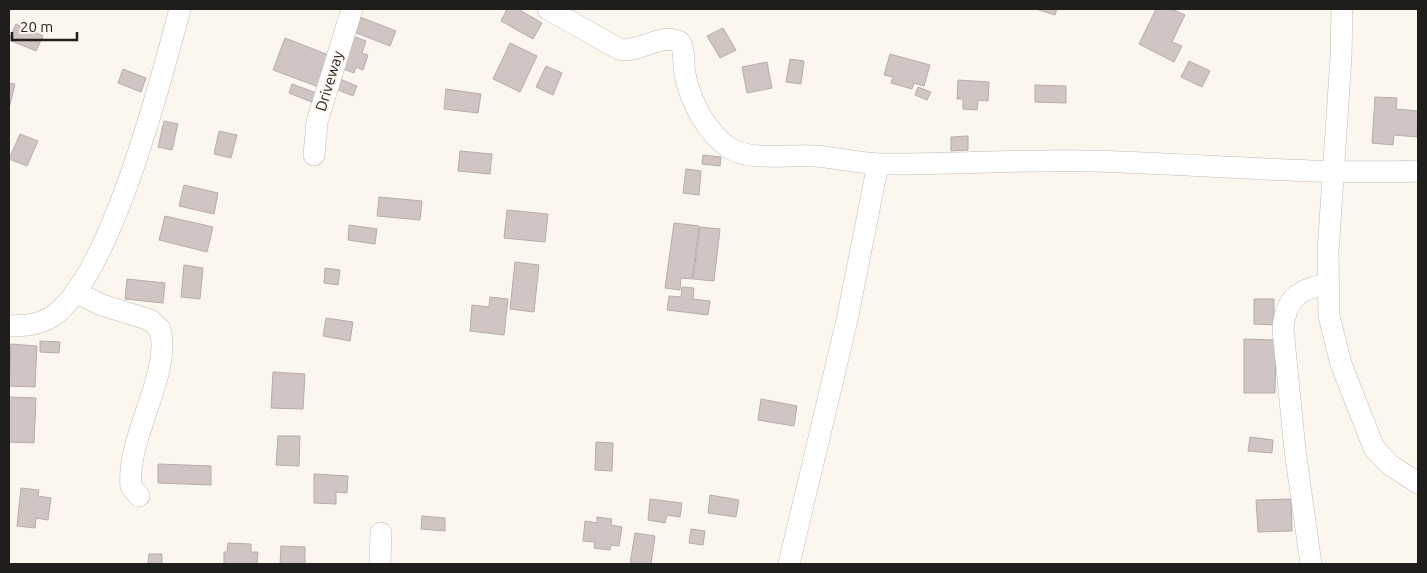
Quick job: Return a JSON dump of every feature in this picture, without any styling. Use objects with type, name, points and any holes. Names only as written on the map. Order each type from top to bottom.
[{"type":"street","points":[[9,326],[37,324],[53,316],[75,292],[97,258],[130,174],[180,9]]},
{"type":"street","name":"Driveway","points":[[314,154],[317,122],[352,9]]},
{"type":"street","points":[[548,9],[618,49],[632,49],[658,40],[680,42],[685,74],[692,100],[716,135],[733,150],[745,154],[815,156],[878,164],[1091,161],[1332,173],[1418,171]]},
{"type":"street","points":[[1342,9],[1341,57],[1332,173],[1328,284],[1329,316],[1342,364],[1374,448],[1390,465],[1418,483]]},
{"type":"street","points":[[789,564],[847,320],[878,164]]},
{"type":"street","points":[[1311,564],[1295,450],[1283,329],[1284,314],[1290,302],[1298,294],[1307,288],[1328,284]]},
{"type":"street","points":[[75,292],[96,303],[150,320],[160,329],[164,354],[131,466],[131,487],[139,496]]},
{"type":"street","points":[[380,564],[381,533]]},
{"type":"building","points":[[507,9],[518,9],[542,23],[533,39],[501,21]]},
{"type":"building","points":[[1036,9],[1057,9],[1055,15]]},
{"type":"building","points":[[1156,9],[1172,9],[1185,15],[1172,42],[1182,46],[1174,62],[1139,44]]},
{"type":"building","points":[[360,17],[396,31],[390,46],[354,32]]},
{"type":"building","points":[[16,24],[43,36],[36,51],[9,40]]},
{"type":"building","points":[[723,28],[736,50],[720,58],[707,36]]},
{"type":"building","points":[[350,35],[366,41],[362,53],[368,55],[363,70],[356,67],[354,73],[337,67]]},
{"type":"building","points":[[285,38],[339,59],[327,90],[273,70]]},
{"type":"building","points":[[510,43],[537,56],[520,92],[493,79]]},
{"type":"building","points":[[890,54],[930,65],[924,86],[914,83],[912,89],[891,83],[893,77],[884,75]]},
{"type":"building","points":[[790,59],[804,61],[801,84],[786,82]]},
{"type":"building","points":[[1189,61],[1210,71],[1202,87],[1181,77]]},
{"type":"building","points":[[767,62],[772,88],[747,93],[742,67]]},
{"type":"building","points":[[546,66],[562,73],[553,95],[536,87]]},
{"type":"building","points":[[123,69],[146,78],[141,92],[118,83]]},
{"type":"building","points":[[340,79],[357,86],[353,96],[336,89]]},
{"type":"building","points":[[958,80],[989,82],[988,101],[978,100],[977,110],[963,109],[963,99],[957,99]]},
{"type":"building","points":[[9,83],[15,84],[9,109]]},
{"type":"building","points":[[292,84],[322,95],[319,105],[289,93]]},
{"type":"building","points":[[1035,85],[1066,86],[1066,103],[1035,102]]},
{"type":"building","points":[[918,87],[931,92],[927,100],[915,95]]},
{"type":"building","points":[[446,89],[481,94],[478,113],[444,109]]},
{"type":"building","points":[[1375,97],[1397,98],[1396,109],[1418,111],[1417,137],[1394,135],[1393,145],[1372,143]]},
{"type":"building","points":[[164,121],[178,124],[172,150],[158,147]]},
{"type":"building","points":[[219,131],[237,135],[231,158],[214,154]]},
{"type":"building","points":[[20,134],[38,141],[27,166],[9,159]]},
{"type":"building","points":[[968,136],[968,150],[951,151],[951,137]]},
{"type":"building","points":[[460,151],[492,154],[490,174],[458,171]]},
{"type":"building","points":[[703,155],[721,157],[720,166],[702,164]]},
{"type":"building","points":[[686,169],[701,171],[699,195],[683,193]]},
{"type":"building","points":[[184,185],[218,193],[214,214],[179,206]]},
{"type":"building","points":[[379,197],[422,201],[420,220],[377,216]]},
{"type":"building","points":[[507,210],[548,214],[545,242],[504,238]]},
{"type":"building","points":[[165,216],[213,227],[207,252],[159,240]]},
{"type":"building","points":[[674,223],[699,226],[692,279],[681,278],[680,290],[665,288]]},
{"type":"building","points":[[349,225],[377,229],[375,244],[348,240]]},
{"type":"building","points":[[700,227],[720,229],[714,281],[693,279]]},
{"type":"building","points":[[515,262],[539,265],[534,312],[510,309]]},
{"type":"building","points":[[184,265],[203,268],[200,299],[181,297]]},
{"type":"building","points":[[325,268],[340,270],[338,285],[324,283]]},
{"type":"building","points":[[127,279],[165,283],[163,303],[125,299]]},
{"type":"building","points":[[682,287],[694,288],[693,299],[710,301],[708,315],[667,310],[669,296],[681,297]]},
{"type":"building","points":[[490,297],[508,299],[504,335],[470,331],[472,305],[489,307]]},
{"type":"building","points":[[1254,299],[1274,299],[1274,325],[1254,324]]},
{"type":"building","points":[[326,318],[353,322],[350,341],[323,336]]},
{"type":"building","points":[[1244,339],[1276,340],[1275,393],[1244,393]]},
{"type":"building","points":[[40,341],[60,342],[59,353],[40,352]]},
{"type":"building","points":[[11,344],[37,346],[35,387],[9,386]]},
{"type":"building","points":[[273,372],[305,374],[303,409],[271,408]]},
{"type":"building","points":[[9,397],[36,398],[34,443],[9,442]]},
{"type":"building","points":[[761,399],[797,406],[794,426],[758,420]]},
{"type":"building","points":[[278,436],[300,436],[299,466],[276,465]]},
{"type":"building","points":[[1250,437],[1273,440],[1272,453],[1248,451]]},
{"type":"building","points":[[596,442],[613,443],[612,471],[595,470]]},
{"type":"building","points":[[158,464],[211,466],[211,485],[158,483]]},
{"type":"building","points":[[314,474],[348,476],[347,493],[336,492],[336,504],[314,503]]},
{"type":"building","points":[[21,488],[39,490],[38,496],[51,498],[48,520],[36,518],[35,528],[17,526]]},
{"type":"building","points":[[710,495],[739,500],[736,517],[708,513]]},
{"type":"building","points":[[650,499],[682,503],[680,517],[667,515],[665,523],[648,520]]},
{"type":"building","points":[[1291,499],[1292,531],[1258,532],[1256,500]]},
{"type":"building","points":[[422,516],[445,518],[445,531],[421,529]]},
{"type":"building","points":[[597,517],[612,519],[611,525],[622,527],[619,546],[611,545],[610,550],[594,548],[595,542],[583,541],[585,521],[597,523]]},
{"type":"building","points":[[691,529],[705,531],[703,545],[689,543]]},
{"type":"building","points":[[635,533],[655,536],[651,564],[630,564]]},
{"type":"building","points":[[228,543],[251,544],[251,552],[258,552],[257,564],[224,564],[224,552],[227,552]]},
{"type":"building","points":[[281,546],[305,547],[305,564],[280,564]]},
{"type":"building","points":[[149,554],[162,554],[162,564],[148,564]]}]
